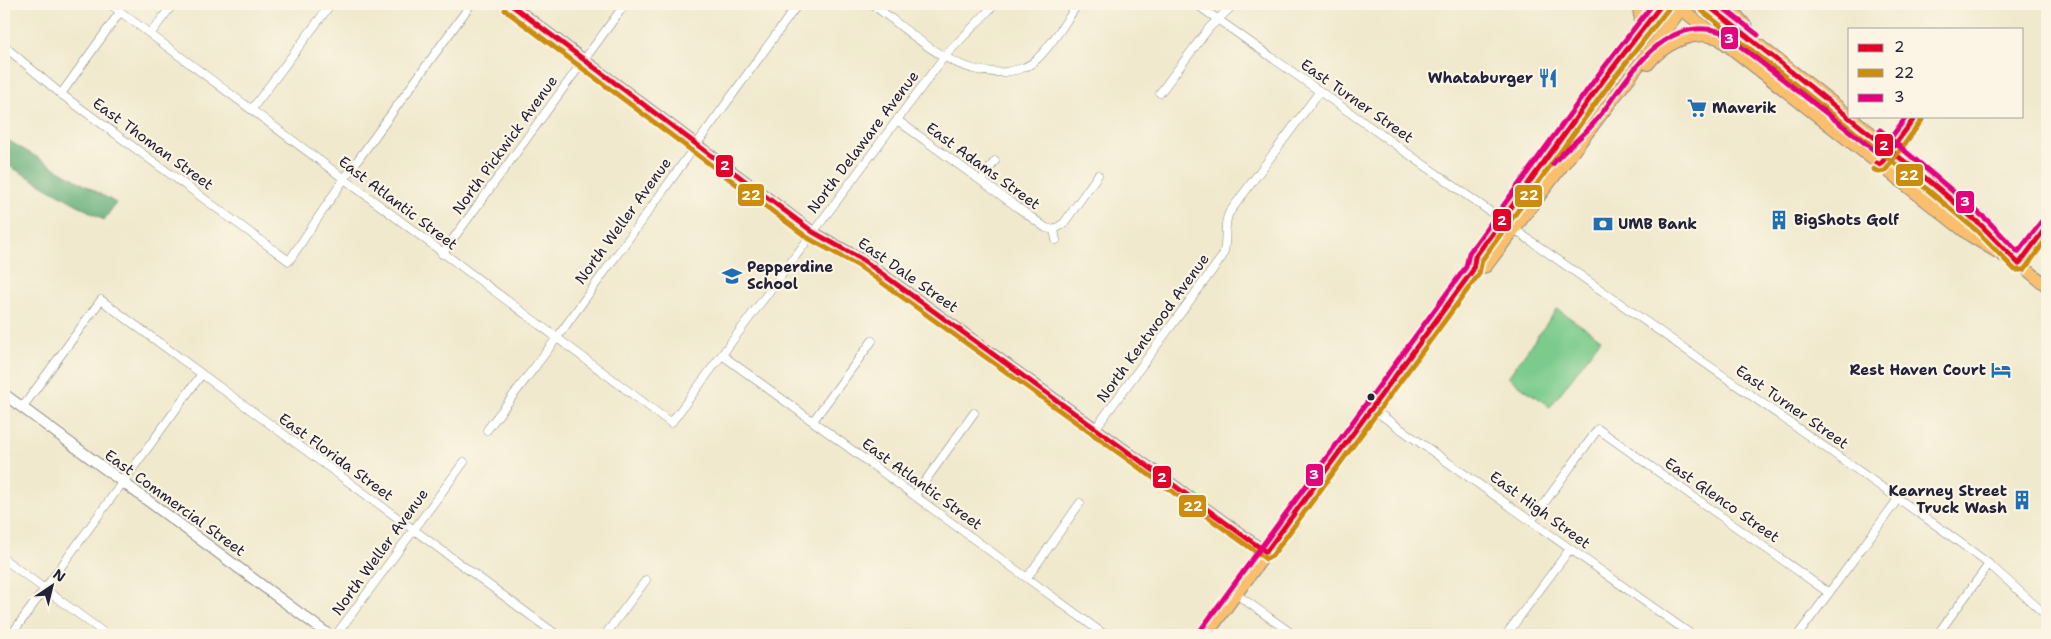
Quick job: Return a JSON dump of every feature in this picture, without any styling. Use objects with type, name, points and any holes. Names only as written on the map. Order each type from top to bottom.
[{"type":"main road","points":[[1632,42],[1641,20],[1638,4]]},
{"type":"main road","points":[[1479,268],[1475,257],[1632,42],[1662,4]]},
{"type":"main road","points":[[1706,4],[1848,116]]},
{"type":"main road","points":[[1727,4],[1735,16],[1752,32],[1833,95],[1848,109]]},
{"type":"main road","points":[[1206,635],[1371,408],[1479,268],[1514,229],[1680,5],[1718,38],[1971,236],[2001,256],[2019,264]]},
{"type":"main road","points":[[1572,152],[1599,128],[1657,53],[1680,40],[1696,35],[1706,34],[1718,38]]},
{"type":"main road","points":[[1851,118],[1975,220],[2019,264],[2047,286]]},
{"type":"main road","points":[[1857,118],[1875,137]]},
{"type":"main road","points":[[1514,229],[1514,217],[1539,181],[1538,170]]},
{"type":"street","name":"East Atlantic Street","points":[[110,4],[670,423]]},
{"type":"street","points":[[151,33],[173,4]]},
{"type":"street","points":[[252,109],[332,4]]},
{"type":"street","points":[[344,179],[470,4]]},
{"type":"street","name":"East Dale Street","points":[[510,4],[813,232],[863,260],[1266,552]]},
{"type":"street","name":"North Pickwick Avenue","points":[[442,254],[625,4]]},
{"type":"street","name":"North Weller Avenue","points":[[487,430],[556,339],[695,144],[798,4]]},
{"type":"street","points":[[872,4],[944,57],[963,66],[989,73],[1024,68],[1037,60],[1078,4]]},
{"type":"street","name":"North Delaware Avenue","points":[[670,423],[944,57],[995,4]]},
{"type":"street","name":"East Turner Street","points":[[1196,4],[1502,220]]},
{"type":"street","points":[[1160,93],[1209,28],[1234,4]]},
{"type":"street","points":[[60,94],[120,12]]},
{"type":"street","name":"East Thoman Street","points":[[4,46],[60,94],[289,261],[344,179]]},
{"type":"street","name":"North Kentwood Avenue","points":[[1095,428],[1222,257],[1226,242],[1225,225],[1229,213],[1320,91]]},
{"type":"street","name":"East Adams Street","points":[[897,120],[1046,228],[1054,230]]},
{"type":"street","points":[[981,180],[994,161]]},
{"type":"street","points":[[1056,240],[1054,230],[1064,223],[1098,175]]},
{"type":"street","name":"East Turner Street","points":[[1514,229],[1989,564],[2047,616]]},
{"type":"street","name":"East Florida Street","points":[[22,408],[101,300],[200,375],[557,635]]},
{"type":"street","points":[[813,421],[872,340]]},
{"type":"street","name":"East Atlantic Street","points":[[722,355],[1105,635]]},
{"type":"street","points":[[11,635],[200,375]]},
{"type":"street","name":"East Commercial Street","points":[[4,394],[329,635]]},
{"type":"street","name":"East High Street","points":[[1371,408],[1532,520],[1692,635]]},
{"type":"street","points":[[915,495],[974,413]]},
{"type":"street","name":"East Glenco Street","points":[[1532,520],[1598,429],[1830,593]]},
{"type":"street","name":"North Weller Avenue","points":[[336,635],[464,462]]},
{"type":"street","points":[[1798,635],[1898,499]]},
{"type":"street","points":[[1026,578],[1080,503]]},
{"type":"street","points":[[1506,635],[1570,549]]},
{"type":"street","points":[[4,559],[107,635]]},
{"type":"street","points":[[1938,635],[1989,564]]},
{"type":"street","points":[[605,635],[646,580]]},
{"type":"street","points":[[1236,594],[1294,635]]},
{"type":"green space","points":[[4,138],[116,203],[104,220],[4,163]]},
{"type":"green space","points":[[1557,309],[1601,339],[1550,407],[1508,377]]},
{"type":"transit line","name":"2","points":[[510,4],[813,232],[863,260],[1266,552],[1473,270],[1475,257],[1605,78],[1662,4]]},
{"type":"transit line","name":"3","points":[[1200,631],[1466,267],[1469,253],[1599,74],[1653,4]]},
{"type":"transit line","name":"2","points":[[1706,4],[1848,117]]},
{"type":"transit line","name":"3","points":[[1718,4],[1758,35]]},
{"type":"transit line","name":"22","points":[[505,10],[808,238],[859,266],[1266,559],[1272,556],[1479,274],[1482,260],[1611,82],[1668,9]]},
{"type":"transit line","name":"22","points":[[1701,10],[1928,190],[1977,231],[2015,270],[2024,270],[2047,238]]},
{"type":"transit line","name":"3","points":[[1553,164],[1594,123],[1646,56],[1662,42],[1680,32],[1700,29],[1722,32],[1879,154],[1906,118]]},
{"type":"transit line","name":"2","points":[[1850,118],[1933,184],[1982,226],[2019,264],[2047,226]]},
{"type":"transit line","name":"2","points":[[1877,163],[1880,165],[1915,118]]},
{"type":"transit line","name":"22","points":[[1873,169],[1879,172],[1885,171],[1922,120]]},
{"type":"transit line","name":"3","points":[[1880,130],[1987,220],[2018,252],[2041,222]]},
{"type":"place","name":"Whataburger","points":[[1548,78]]},
{"type":"place","name":"Maverik","points":[[1697,108]]},
{"type":"place","name":"BigShots Golf","points":[[1779,220]]},
{"type":"place","name":"UMB Bank","points":[[1603,224]]},
{"type":"place","name":"Pepperdine School","points":[[732,276]]},
{"type":"place","name":"Rest Haven Court","points":[[2001,370]]},
{"type":"place","name":"Kearney Street Truck Wash","points":[[2022,500]]}]
